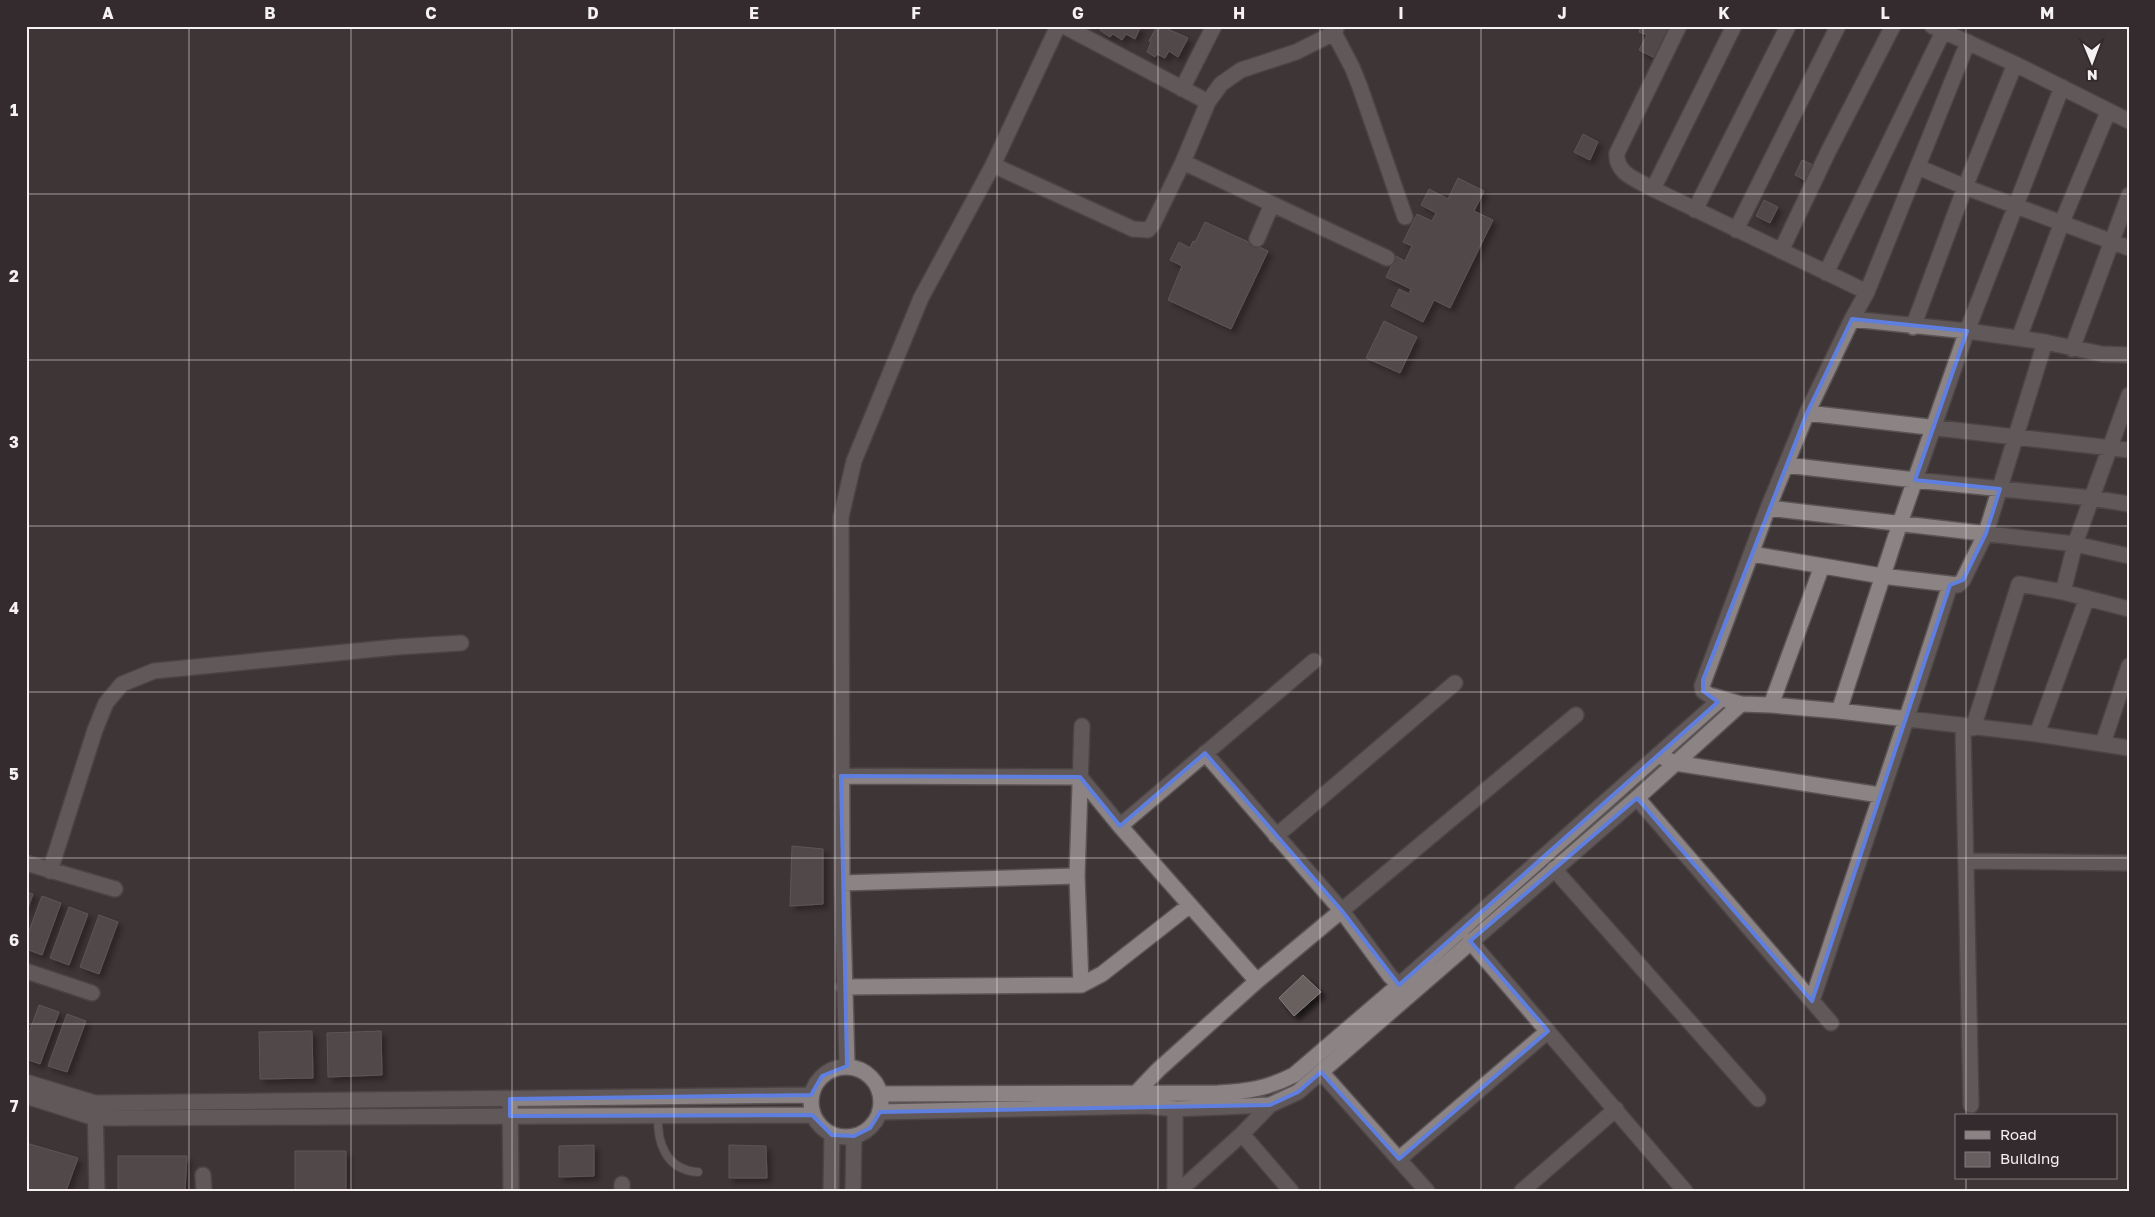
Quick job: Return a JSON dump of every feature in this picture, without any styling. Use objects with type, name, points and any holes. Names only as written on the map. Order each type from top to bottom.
[{"type":"street","points":[[847,1066],[843,987],[840,776],[841,517],[846,489],[854,461],[921,298],[993,165],[1058,26]]},
{"type":"street","points":[[1064,26],[1208,102]]},
{"type":"street","points":[[1182,89],[1214,26]]},
{"type":"street","points":[[1679,26],[1617,153],[1616,160],[1624,172],[1695,210],[1867,292]]},
{"type":"street","points":[[1653,189],[1734,26]]},
{"type":"street","points":[[1695,210],[1788,26]]},
{"type":"street","points":[[1736,230],[1838,26]]},
{"type":"street","points":[[1781,251],[1829,150],[1893,26]]},
{"type":"street","points":[[1826,273],[1937,29],[2015,64],[2129,121]]},
{"type":"street","points":[[993,165],[1140,230],[1148,230],[1154,224],[1208,102],[1221,84],[1241,70],[1296,52],[1335,30],[1360,87],[1405,217]]},
{"type":"street","points":[[1968,42],[1867,292],[1807,413],[1768,508],[1703,680],[1703,691],[1709,695],[1741,704],[1839,711],[2037,734],[2129,748]]},
{"type":"street","points":[[1913,327],[1965,187],[2015,64]]},
{"type":"street","points":[[1839,711],[1882,576],[1966,331],[2062,87]]},
{"type":"street","points":[[2019,338],[2062,222],[2108,112]]},
{"type":"street","points":[[1183,162],[1388,258]]},
{"type":"street","points":[[1918,167],[1965,187],[2129,248]]},
{"type":"street","points":[[2072,349],[2110,241],[2129,195]]},
{"type":"street","points":[[1257,239],[1272,204]]},
{"type":"street","points":[[1852,319],[1913,327],[1966,331],[2045,342],[2102,354],[2129,355]]},
{"type":"street","points":[[1752,554],[1882,576],[1958,585],[1963,580],[1986,533],[2045,342]]},
{"type":"street","points":[[2063,592],[2075,544],[2129,395]]},
{"type":"street","points":[[1807,413],[2017,435],[2129,450]]},
{"type":"street","points":[[1786,465],[2091,498],[2129,504]]},
{"type":"street","points":[[1768,508],[2075,544],[2129,556]]},
{"type":"street","points":[[1771,705],[1822,566]]},
{"type":"street","points":[[1971,1106],[1966,861],[1968,727],[2019,584],[2063,592],[2129,609]]},
{"type":"street","points":[[1812,1001],[1880,795],[1908,720],[1950,585]]},
{"type":"street","points":[[2037,734],[2086,598]]},
{"type":"street","points":[[50,871],[95,730],[106,702],[122,684],[154,671],[397,647],[461,643]]},
{"type":"street","points":[[1120,826],[1314,661]]},
{"type":"street","points":[[2103,743],[2129,666]]},
{"type":"street","points":[[1276,836],[1455,683]]},
{"type":"street","points":[[881,1094],[1218,1093],[1254,1091],[1294,1075],[1399,985],[1722,699]]},
{"type":"street","points":[[1179,1191],[1242,1134],[1270,1105],[1298,1092],[1636,798],[1741,704]]},
{"type":"street","points":[[1138,1092],[1158,1070],[1257,981],[1576,715]]},
{"type":"street","points":[[1081,985],[1077,876],[1082,726]]},
{"type":"street","points":[[1204,753],[1342,911],[1390,976],[1399,985]]},
{"type":"street","points":[[1658,755],[1675,763],[1880,795]]},
{"type":"street","points":[[840,776],[1080,777]]},
{"type":"street","points":[[1080,777],[1120,826],[1257,981]]},
{"type":"street","points":[[1636,798],[1831,1023]]},
{"type":"street","points":[[1966,861],[2129,863]]},
{"type":"street","points":[[26,863],[114,889]]},
{"type":"street","points":[[1554,869],[1758,1099]]},
{"type":"street","points":[[842,883],[1077,876]]},
{"type":"street","points":[[843,987],[1081,985],[1102,974],[1190,905]]},
{"type":"street","points":[[1470,941],[1685,1191]]},
{"type":"street","points":[[26,971],[92,993]]},
{"type":"street","points":[[1399,1159],[1548,1031]]},
{"type":"street","points":[[847,1066],[865,1072],[878,1085],[881,1094],[880,1112],[870,1128],[854,1136],[832,1135],[820,1126],[812,1115],[811,1095],[816,1083],[822,1076],[838,1067],[847,1066]]},
{"type":"street","points":[[1321,1072],[1427,1191]]},
{"type":"street","points":[[26,1082],[95,1110],[241,1100],[811,1095]]},
{"type":"street","points":[[1266,1087],[1270,1105]]},
{"type":"street","points":[[26,1096],[95,1110],[242,1118],[322,1116],[812,1115]]},
{"type":"street","points":[[321,1099],[322,1116]]},
{"type":"street","points":[[510,1099],[511,1191]]},
{"type":"street","points":[[241,1100],[242,1118]]},
{"type":"street","points":[[880,1112],[1147,1106],[1174,1109],[1270,1105]]},
{"type":"street","points":[[1174,1109],[1175,1191]]},
{"type":"street","points":[[95,1110],[97,1191]]},
{"type":"street","points":[[1522,1191],[1616,1110]]},
{"type":"street","points":[[1242,1134],[1291,1191]]},
{"type":"street","points":[[831,1191],[832,1135]]},
{"type":"street","points":[[853,1191],[854,1136]]},
{"type":"street","points":[[203,1175],[204,1191]]},
{"type":"lane","points":[[658,1116],[658,1136],[662,1151],[689,1172],[698,1172]]},
{"type":"highlighted area","points":[[1852,319],[1967,331],[1915,480],[2000,489],[1986,533],[1963,580],[1950,585],[1812,1001],[1637,798],[1470,941],[1548,1031],[1399,1159],[1321,1072],[1298,1092],[1270,1105],[880,1112],[870,1128],[854,1136],[832,1135],[812,1115],[510,1116],[510,1099],[811,1095],[822,1076],[847,1066],[841,776],[1080,777],[1120,826],[1205,753],[1342,911],[1399,985],[1718,702],[1703,691],[1703,680],[1807,413]]},
{"type":"building","points":[[1105,26],[1141,26],[1135,39],[1126,34],[1122,40],[1113,34],[1110,37],[1100,30]]},
{"type":"building","points":[[1161,26],[1188,38],[1178,57],[1169,51],[1165,58],[1157,54],[1155,57],[1147,52],[1151,42],[1149,41],[1156,28],[1160,29]]},
{"type":"building","points":[[1641,26],[1669,26],[1674,29],[1659,60],[1639,50],[1647,35],[1639,32]]},
{"type":"building","points":[[1583,134],[1598,142],[1590,160],[1574,152]]},
{"type":"building","points":[[1802,160],[1818,167],[1811,183],[1795,175]]},
{"type":"building","points":[[1458,178],[1484,191],[1474,211],[1493,220],[1450,308],[1434,300],[1423,322],[1391,306],[1399,289],[1409,294],[1411,289],[1386,277],[1396,256],[1405,261],[1412,246],[1403,242],[1417,214],[1432,221],[1436,213],[1421,205],[1429,189],[1448,199]]},
{"type":"building","points":[[1764,200],[1778,207],[1770,223],[1756,216]]},
{"type":"building","points":[[1205,222],[1268,251],[1231,329],[1168,300],[1182,266],[1170,260],[1179,242],[1190,248]]},
{"type":"building","points":[[1384,321],[1417,337],[1400,373],[1366,358]]},
{"type":"building","points":[[792,846],[823,849],[823,904],[790,906]]},
{"type":"building","points":[[26,892],[33,894],[26,913]]},
{"type":"building","points":[[42,896],[61,903],[42,955],[26,949],[26,939]]},
{"type":"building","points":[[69,907],[88,914],[69,965],[50,958]]},
{"type":"building","points":[[99,915],[118,922],[99,974],[80,967]]},
{"type":"building","points":[[1303,975],[1321,992],[1294,1016],[1279,998]]},
{"type":"building","points":[[39,1005],[59,1012],[40,1064],[26,1059],[26,1041]]},
{"type":"building","points":[[67,1014],[86,1021],[67,1072],[48,1066]]},
{"type":"building","points":[[312,1031],[313,1078],[260,1079],[259,1032]]},
{"type":"building","points":[[381,1031],[382,1075],[328,1077],[327,1033]]},
{"type":"building","points":[[26,1143],[78,1158],[66,1191],[26,1191]]},
{"type":"building","points":[[594,1145],[594,1176],[559,1177],[559,1146]]},
{"type":"building","points":[[729,1145],[766,1146],[767,1178],[729,1178]]},
{"type":"building","points":[[295,1151],[346,1151],[346,1191],[295,1191]]},
{"type":"building","points":[[118,1156],[187,1156],[185,1191],[118,1191]]}]
